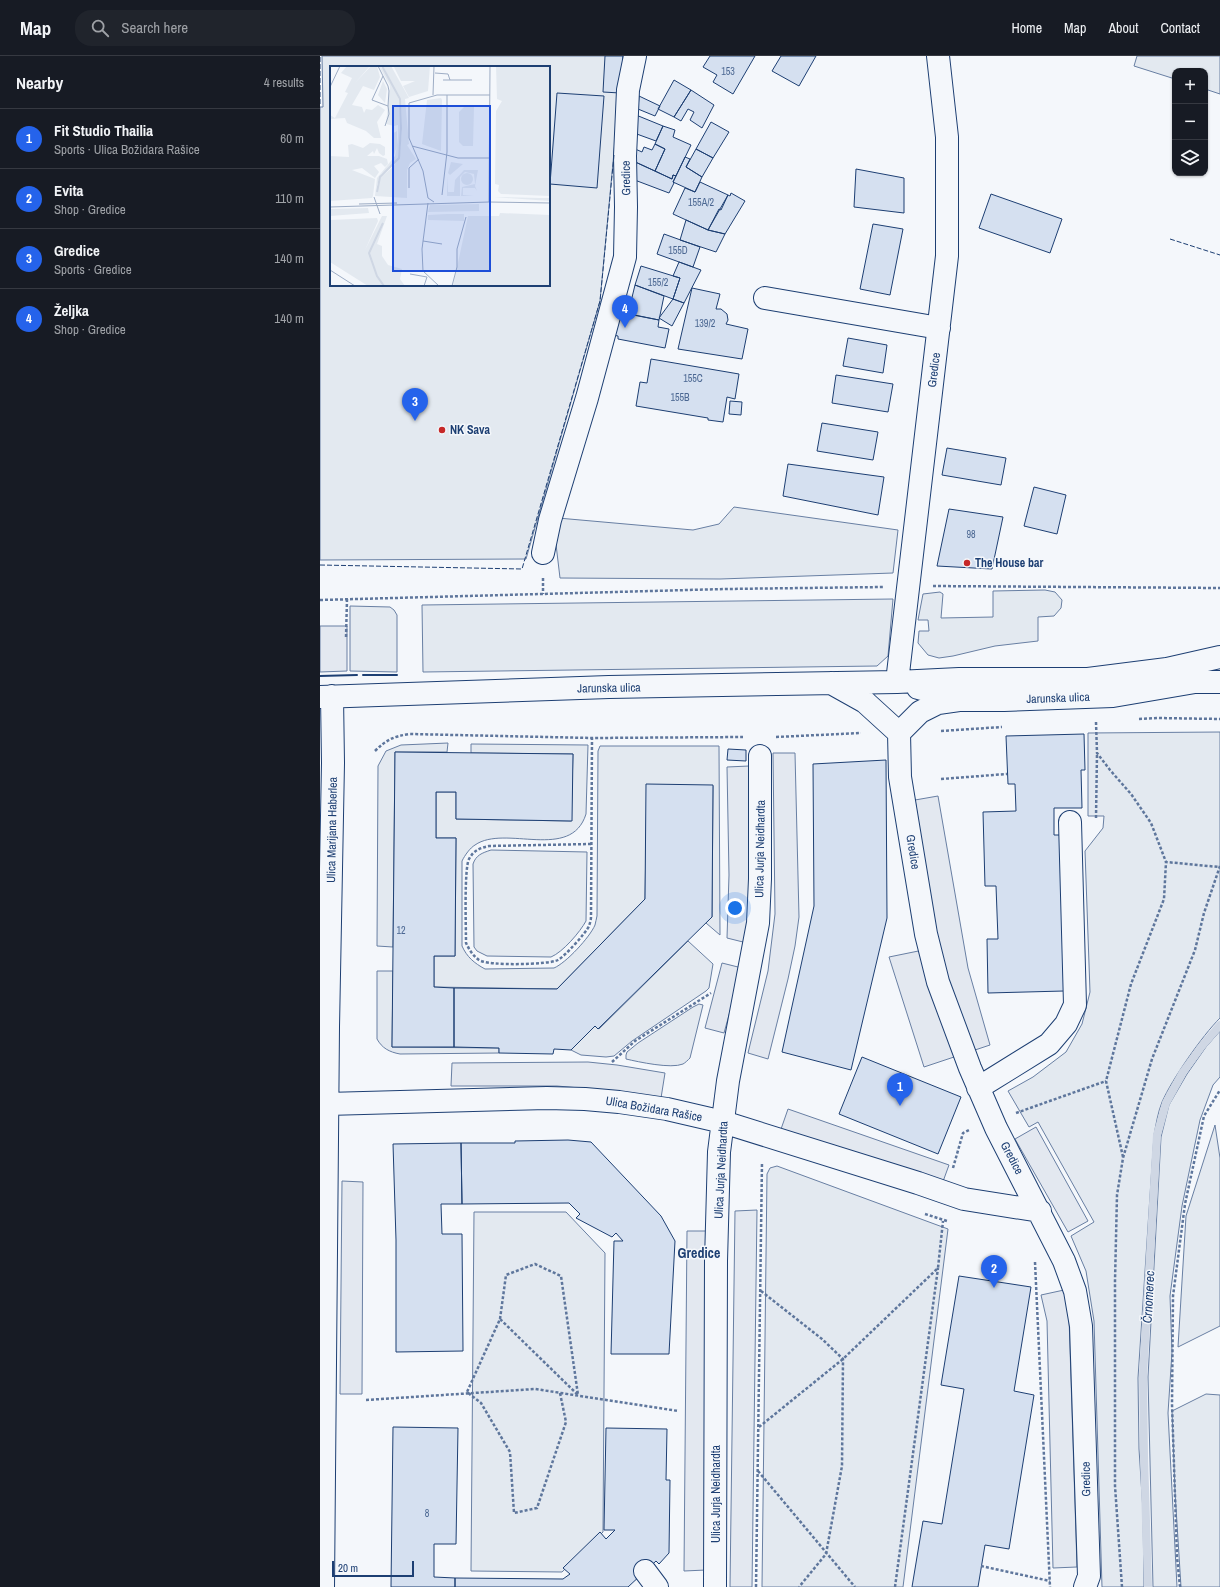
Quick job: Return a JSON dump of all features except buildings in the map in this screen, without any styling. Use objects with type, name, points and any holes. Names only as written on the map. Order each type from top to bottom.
[{"type":"street","name":"Gredice","points":[[543,553],[550,520],[587,398],[624,257],[626,207],[625,156],[628,90],[635,56]]},
{"type":"street","name":"Gredice","points":[[897,682],[947,256],[947,137],[938,56]]},
{"type":"street","points":[[765,298],[939,328]]},
{"type":"street","name":"Jarunska ulica","points":[[326,696],[601,688],[897,682],[958,679],[1088,679],[1167,669],[1220,657]]},
{"type":"street","name":"Jarunska ulica","points":[[897,682],[962,700],[1113,696],[1195,682],[1220,682]]},
{"type":"street","points":[[831,683],[865,702],[899,733],[920,712],[938,703],[962,700]]},
{"type":"street","name":"Ulica Marijana Haberlea","points":[[322,1587],[327,1104],[333,763],[326,696]]},
{"type":"street","name":"Gredice","points":[[899,733],[900,777],[926,934],[938,982],[951,1020],[978,1088],[996,1128],[1064,1260],[1075,1291],[1081,1326],[1089,1576],[1085,1587]]},
{"type":"street","name":"Ulica Jurja Neidhardta","points":[[715,1587],[716,1261],[719,1152],[728,1081],[758,924],[760,858],[760,756]]},
{"type":"street","points":[[978,1088],[1049,1044],[1066,1024],[1075,1005],[1070,822]]},
{"type":"street","name":"Ulica Božidara Rašice","points":[[327,1104],[547,1098],[619,1102],[667,1109],[723,1122],[918,1183],[964,1199],[1040,1212]]},
{"type":"path","points":[[931,586],[1220,588]]},
{"type":"path","points":[[320,600],[725,589],[890,587]]},
{"type":"path","points":[[346,637],[347,599]]},
{"type":"path","points":[[1070,822],[1096,821],[1096,722]]},
{"type":"path","points":[[774,737],[862,733]]},
{"type":"path","points":[[375,751],[384,741],[410,734],[592,738],[744,737]]},
{"type":"path","points":[[591,844],[489,846],[480,848],[474,852],[467,864],[466,943],[471,953],[480,961],[492,964],[550,962],[560,959],[583,936],[589,926],[592,917],[592,738]]},
{"type":"path","points":[[1097,753],[1131,794],[1151,823],[1166,862],[1164,899],[1131,984],[1106,1081],[1123,1158]]},
{"type":"path","points":[[941,779],[1007,774]]},
{"type":"path","points":[[1122,1587],[1116,1486],[1115,1280],[1117,1195],[1123,1158],[1152,1059],[1195,950],[1204,913],[1220,867],[1166,862]]},
{"type":"path","points":[[612,1062],[635,1041],[711,993]]},
{"type":"path","points":[[1013,1114],[1106,1081]]},
{"type":"path","points":[[1180,1587],[1177,1557],[1172,1404],[1173,1296],[1185,1204],[1204,1116],[1220,1090]]},
{"type":"path","points":[[951,1174],[963,1133],[975,1128]]},
{"type":"path","points":[[756,1587],[757,1470],[759,1428],[760,1162],[768,1162]]},
{"type":"path","points":[[921,1213],[943,1221],[951,1221]]},
{"type":"path","points":[[896,1587],[938,1268],[943,1214]]},
{"type":"path","points":[[1035,1258],[1050,1587]]},
{"type":"path","points":[[467,1392],[500,1319],[506,1275],[535,1264],[561,1276],[578,1395]]},
{"type":"path","points":[[759,1428],[844,1359],[938,1268]]},
{"type":"path","points":[[760,1291],[822,1339],[844,1359],[842,1466],[826,1554],[799,1587]]},
{"type":"path","points":[[500,1319],[578,1395]]},
{"type":"path","points":[[366,1400],[467,1392],[535,1389],[678,1411]]},
{"type":"path","points":[[467,1392],[481,1403],[510,1452],[514,1513],[537,1508],[566,1422],[560,1393]]},
{"type":"path","points":[[757,1470],[855,1587]]},
{"type":"path","points":[[981,1566],[1050,1581]]},
{"type":"shaded area","name":"NK Sava","points":[[322,56],[623,56],[600,301],[526,559],[320,560],[320,107],[323,107]]},
{"type":"shaded area","points":[[1137,56],[1220,56],[1220,94],[1208,90],[1208,68],[1172,68],[1172,78],[1134,66]]},
{"type":"shaded area","points":[[734,507],[898,530],[893,573],[720,579],[560,578],[555,536],[558,518],[693,530],[719,524]]},
{"type":"shaded area","points":[[1045,590],[1055,592],[1062,600],[1061,608],[1054,616],[1038,617],[1038,641],[995,646],[939,658],[928,655],[918,643],[919,631],[929,631],[928,620],[918,620],[923,594],[940,592],[943,594],[941,618],[993,617],[993,591]]},
{"type":"shaded area","points":[[893,599],[888,656],[877,666],[423,672],[422,605]]},
{"type":"shaded area","points":[[350,606],[390,607],[394,610],[397,615],[397,672],[350,671]]},
{"type":"shaded area","points":[[320,626],[347,626],[347,671],[320,672]]},
{"type":"shaded area","points":[[1220,732],[1220,1018],[1196,1046],[1167,1093],[1159,1110],[1154,1135],[1138,1378],[1144,1587],[1102,1587],[1094,1321],[1086,1271],[1071,1236],[1094,1222],[1038,1122],[1029,1127],[1008,1091],[1033,1077],[1066,1052],[1082,1024],[1090,992],[1085,851],[1103,828],[1104,816],[1088,816],[1088,733]]},
{"type":"shaded area","points":[[448,743],[447,752],[395,752],[393,947],[377,946],[378,766],[386,751],[401,745]]},
{"type":"shaded area","points":[[471,744],[588,745],[586,814],[578,828],[567,836],[552,839],[536,840],[503,838],[488,840],[473,846],[462,861],[462,946],[474,962],[485,969],[554,968],[565,961],[583,943],[595,925],[597,916],[598,751],[600,746],[719,746],[720,935],[706,923],[712,917],[713,786],[647,785],[645,899],[557,989],[434,987],[434,956],[455,956],[456,838],[436,838],[436,792],[456,792],[456,819],[571,821],[573,754],[471,753]]},
{"type":"shaded area","points":[[773,753],[795,753],[799,917],[788,979],[768,1059],[748,1053],[768,971],[775,914]]},
{"type":"shaded area","points":[[749,766],[751,842],[747,943],[727,938],[729,875],[727,767]]},
{"type":"shaded area","points":[[938,796],[968,968],[990,1045],[924,1067],[889,957],[938,947],[915,800]]},
{"type":"shaded area","points":[[491,850],[587,852],[586,921],[580,931],[561,951],[551,957],[487,956],[477,951],[474,947],[473,864],[476,858]]},
{"type":"shaded area","points":[[688,941],[713,964],[709,988],[706,991],[632,1041],[614,1056],[606,1057],[581,1055],[571,1050],[595,1026],[599,1029]]},
{"type":"shaded area","points":[[722,963],[742,968],[724,1033],[705,1028]]},
{"type":"shaded area","points":[[377,971],[393,971],[392,1047],[499,1048],[499,1053],[400,1054],[386,1049],[377,1039]]},
{"type":"shaded area","points":[[699,1004],[703,1005],[690,1058],[685,1063],[671,1066],[626,1059],[627,1052],[638,1043]]},
{"type":"shaded area","points":[[1220,1031],[1220,1077],[1213,1085],[1200,1120],[1182,1206],[1170,1296],[1172,1352],[1168,1413],[1177,1587],[1153,1587],[1148,1377],[1161,1137],[1169,1105],[1187,1074],[1206,1047]]},
{"type":"shaded area","points":[[588,1062],[665,1073],[661,1098],[557,1086],[451,1086],[452,1063]]},
{"type":"shaded area","points":[[788,1109],[949,1165],[941,1187],[780,1132]]},
{"type":"shaded area","points":[[1215,1125],[1220,1158],[1220,1326],[1178,1347],[1186,1216]]},
{"type":"shaded area","points":[[1036,1127],[1088,1221],[1068,1232],[1015,1139]]},
{"type":"shaded area","points":[[777,1166],[948,1229],[903,1587],[762,1587],[767,1174],[770,1168]]},
{"type":"shaded area","points":[[342,1181],[363,1182],[362,1394],[340,1394]]},
{"type":"shaded area","points":[[757,1210],[752,1587],[730,1587],[735,1211]]},
{"type":"shaded area","points":[[474,1212],[566,1212],[605,1253],[603,1532],[562,1572],[471,1571]]},
{"type":"shaded area","points":[[687,1231],[709,1231],[706,1570],[684,1571]]},
{"type":"shaded area","points":[[1064,1290],[1069,1317],[1077,1567],[1053,1568],[1047,1321],[1041,1295]]},
{"type":"shaded area","points":[[1206,1394],[1220,1395],[1220,1587],[1181,1587],[1172,1411]]},
{"type":"waterway","name":"Črnomerec","points":[[1148,1587],[1143,1376],[1157,1135],[1166,1103],[1183,1072],[1220,1025]]},
{"type":"fence","points":[[320,56],[320,104]]},
{"type":"fence","points":[[320,565],[522,569],[600,301],[614,155]]},
{"type":"fence","points":[[1170,239],[1220,255]]},
{"type":"wall","points":[[320,676],[357,675]]},
{"type":"wall","points":[[363,675],[397,675]]},
{"type":"place","name":"Željka","points":[[625,328]]},
{"type":"place","name":"Gredice","points":[[415,421]]},
{"type":"place","name":"NK Sava","points":[[442,430]]},
{"type":"place","name":"The House bar","points":[[967,563]]},
{"type":"place","name":"Fit Studio Thailia","points":[[900,1106]]},
{"type":"place","name":"Evita","points":[[994,1288]]},
{"type":"district","name":"Gredice","points":[[699,1253]]}]
